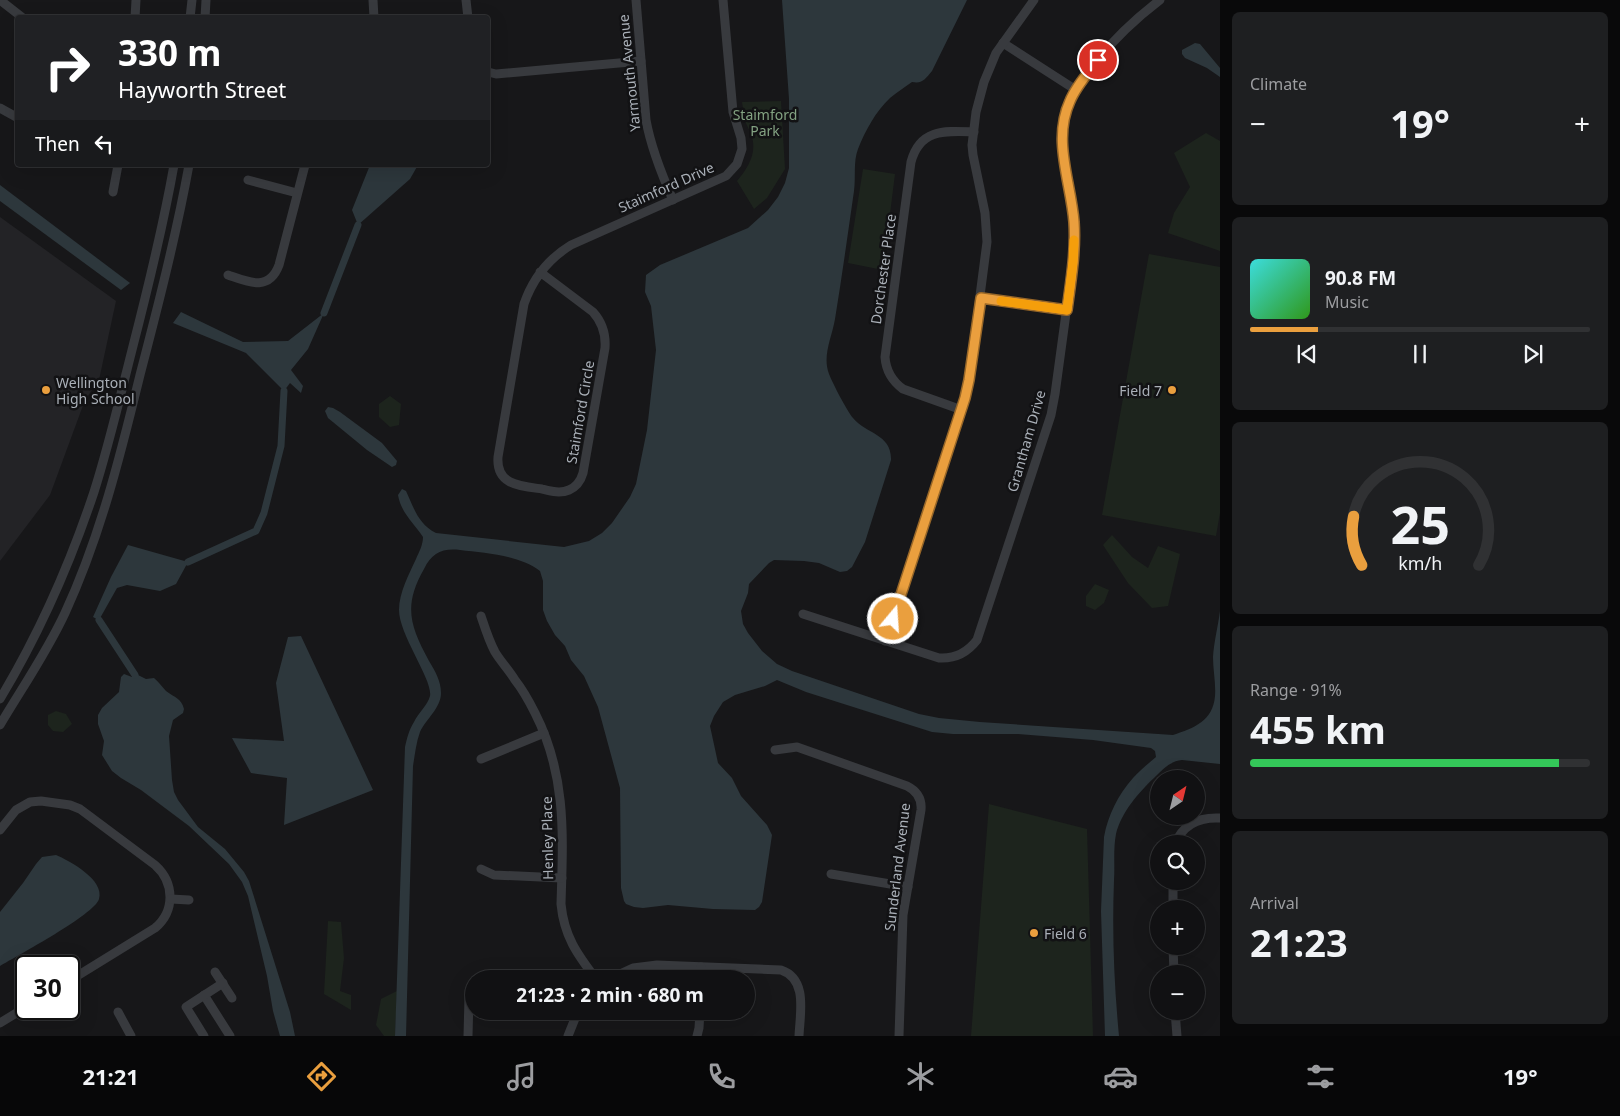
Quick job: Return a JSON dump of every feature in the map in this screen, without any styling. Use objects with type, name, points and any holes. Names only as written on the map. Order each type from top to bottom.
[{"type":"street","points":[[0,0],[19,15]]},
{"type":"street","points":[[135,15],[136,0]]},
{"type":"street","points":[[190,15],[192,0]]},
{"type":"street","points":[[205,15],[206,0]]},
{"type":"street","points":[[372,0],[374,15]]},
{"type":"street","points":[[466,0],[468,15]]},
{"type":"street","name":"Yarmouth Avenue","points":[[636,0],[649,138],[654,156],[673,200]]},
{"type":"street","name":"Staimford Drive","points":[[540,272],[552,259],[571,245],[726,176],[734,169],[741,154],[741,138],[733,112],[723,0]]},
{"type":"street","points":[[803,614],[886,641],[962,410],[969,380],[986,254],[986,225],[973,155],[976,112],[984,82],[996,53],[1034,0]]},
{"type":"street","name":"Grantham Drive","points":[[886,641],[942,658],[952,658],[965,652],[975,642],[980,633],[1051,415],[1055,394],[1073,262],[1074,228],[1072,203],[1062,135],[1066,112],[1076,90],[1113,42],[1160,0]]},
{"type":"street","points":[[1003,43],[1076,90]]},
{"type":"street","points":[[490,72],[496,74],[641,62]]},
{"type":"street","points":[[0,108],[15,116]]},
{"type":"street","name":"Dorchester Place","points":[[962,410],[903,389],[895,383],[890,375],[885,357],[912,157],[916,148],[935,134],[944,131],[974,132]]},
{"type":"street","points":[[113,192],[118,167]]},
{"type":"street","points":[[0,699],[47,610],[67,564],[94,490],[120,400],[158,250],[174,167]]},
{"type":"street","points":[[0,725],[55,632],[96,539],[172,252],[189,167]]},
{"type":"street","points":[[228,275],[254,284],[268,280],[275,274],[304,167]]},
{"type":"street","points":[[248,180],[297,193]]},
{"type":"street","name":"Staimford Circle","points":[[540,272],[593,312],[599,319],[605,338],[583,473],[580,481],[573,488],[560,492],[512,484],[502,475],[498,466],[523,310],[528,292],[540,272]]},
{"type":"street","points":[[981,298],[1067,310]]},
{"type":"street","points":[[120,400],[133,404]]},
{"type":"street","name":"Henley Place","points":[[480,616],[496,654],[526,696],[544,733],[556,768],[562,809],[561,904],[565,928],[575,950],[589,970]]},
{"type":"street","points":[[480,759],[544,733]]},
{"type":"street","name":"Sunderland Avenue","points":[[775,750],[797,747],[907,786],[915,791],[921,800],[902,926],[899,1036]]},
{"type":"street","points":[[0,830],[16,810],[30,802],[41,801],[75,806],[160,869],[166,877],[170,886],[171,899],[165,917],[155,928],[80,974]]},
{"type":"street","points":[[1180,835],[1192,823],[1206,818],[1220,818]]},
{"type":"street","points":[[480,869],[494,875],[562,878]]},
{"type":"street","points":[[831,874],[908,887]]},
{"type":"street","points":[[171,899],[189,900]]},
{"type":"street","points":[[630,970],[645,966],[702,967],[776,969],[790,974],[796,980],[800,989],[799,1036]]},
{"type":"street","points":[[215,972],[232,998]]},
{"type":"street","points":[[204,1036],[186,1007],[223,983]]},
{"type":"street","points":[[204,995],[230,1036]]},
{"type":"street","points":[[118,1012],[132,1036]]},
{"type":"street","points":[[0,1024],[15,1014]]},
{"type":"street","points":[[468,1020],[468,1036]]},
{"type":"street","points":[[568,1036],[574,1020]]},
{"type":"street","points":[[697,1036],[699,1020]]},
{"type":"street","points":[[1176,1020],[1177,1036]]},
{"type":"shaded area","points":[[782,0],[967,0],[932,71],[924,80],[912,82],[885,103],[868,128],[856,154],[854,191],[835,319],[828,346],[827,367],[850,414],[858,423],[883,440],[890,451],[891,460],[865,542],[852,567],[847,571],[840,572],[819,563],[774,560],[749,584],[748,593],[741,611],[743,624],[762,651],[777,664],[792,671],[919,714],[980,722],[1173,735],[1195,726],[1211,712],[1215,696],[1213,657],[1220,611],[1220,764],[1182,760],[1170,764],[1162,770],[1150,770],[1150,782],[1131,804],[1118,826],[1116,834],[1114,851],[1113,939],[1119,1036],[1105,1036],[1101,911],[1104,837],[1111,813],[1123,791],[1136,775],[1156,757],[1155,751],[1151,748],[1093,740],[1018,734],[953,734],[932,732],[806,692],[777,680],[765,686],[735,695],[723,702],[710,726],[718,763],[732,778],[741,796],[767,825],[772,835],[762,902],[759,907],[755,910],[668,905],[643,908],[634,907],[626,904],[621,888],[620,788],[598,707],[584,676],[571,660],[565,646],[555,635],[547,621],[543,610],[543,581],[540,571],[512,558],[448,550],[434,555],[430,559],[417,582],[411,605],[411,616],[417,637],[437,676],[441,693],[439,704],[420,732],[413,766],[406,1036],[395,1036],[405,747],[411,728],[430,696],[430,689],[426,679],[404,632],[399,610],[403,590],[421,548],[423,537],[405,513],[398,495],[402,489],[406,491],[421,520],[436,533],[564,547],[589,541],[602,533],[612,523],[630,497],[636,484],[647,430],[656,350],[651,306],[645,292],[646,275],[660,265],[748,228],[768,210],[778,197],[785,183],[789,168],[789,99]]},
{"type":"shaded area","points":[[1195,43],[1200,44],[1220,68],[1220,77],[1207,68],[1185,58],[1182,54],[1182,50]]},
{"type":"shaded area","points":[[369,167],[417,167],[410,179],[358,225],[352,210]]},
{"type":"shaded area","points":[[0,185],[130,283],[121,290],[0,201]]},
{"type":"shaded area","name":"Wellington High School","points":[[0,217],[116,301],[99,380],[85,400],[50,495],[0,561]]},
{"type":"shaded area","points":[[181,312],[243,342],[288,341],[324,313],[308,349],[291,370],[303,386],[301,393],[290,383],[284,391],[246,353],[173,323]]},
{"type":"shaded area","points":[[328,407],[340,412],[382,443],[397,461],[396,465],[392,467],[367,450],[328,418],[325,411]]},
{"type":"shaded area","points":[[128,545],[188,562],[176,584],[160,591],[127,585],[117,588],[99,620],[93,617]]},
{"type":"shaded area","points":[[301,636],[373,790],[284,825],[287,778],[251,773],[232,738],[284,741],[276,683],[288,637]]},
{"type":"shaded area","points":[[124,674],[132,677],[136,674],[146,679],[154,678],[183,705],[183,713],[173,720],[169,736],[174,792],[198,827],[225,849],[249,881],[290,1012],[295,1036],[280,1036],[248,896],[242,882],[229,864],[189,826],[112,771],[102,755],[104,741],[98,724],[98,715],[102,708],[119,692],[121,677]]},
{"type":"shaded area","points":[[56,855],[85,872],[97,885],[99,899],[94,906],[70,924],[19,955],[15,955],[15,957],[0,966],[0,912],[42,857]]},
{"type":"green space","name":"Staimford Park","points":[[781,101],[785,169],[767,198],[754,209],[737,181],[747,166],[753,149],[752,137],[744,118],[742,102]]},
{"type":"green space","points":[[1206,133],[1220,141],[1220,251],[1168,233],[1174,213],[1190,187],[1174,153]]},
{"type":"green space","points":[[863,169],[895,174],[883,270],[848,263]]},
{"type":"green space","name":"Field 7","points":[[1149,254],[1220,267],[1220,513],[1216,536],[1102,515]]},
{"type":"green space","points":[[390,396],[401,404],[399,425],[390,427],[379,417],[379,404]]},
{"type":"green space","points":[[1112,535],[1132,557],[1148,568],[1158,546],[1180,554],[1168,606],[1152,608],[1128,583],[1103,545]]},
{"type":"green space","points":[[1095,584],[1109,590],[1104,603],[1095,610],[1086,606],[1086,596]]},
{"type":"green space","points":[[56,711],[66,714],[72,724],[63,732],[53,731],[48,725],[48,715]]},
{"type":"green space","name":"Field 6","points":[[989,804],[1087,829],[1093,1036],[971,1036]]},
{"type":"green space","points":[[328,921],[341,922],[344,958],[340,991],[351,995],[351,1010],[324,994]]},
{"type":"green space","points":[[397,991],[395,1036],[384,1036],[376,1025],[381,999]]},
{"type":"waterway","points":[[324,313],[358,225]]},
{"type":"waterway","points":[[188,562],[256,531],[264,513],[281,446],[284,391]]},
{"type":"waterway","points":[[99,620],[135,675]]},
{"type":"slow traffic","points":[[1001,301],[1067,310],[1074,240]]},
{"type":"place","name":"Wellington High School","points":[[46,390]]},
{"type":"place","name":"Field 7","points":[[1172,390]]},
{"type":"place","name":"Field 6","points":[[1034,933]]},
{"type":"route","points":[[893,619],[965,398],[981,298],[1067,310],[1073,262],[1074,223],[1062,146],[1063,123],[1070,100],[1098,60]]}]
